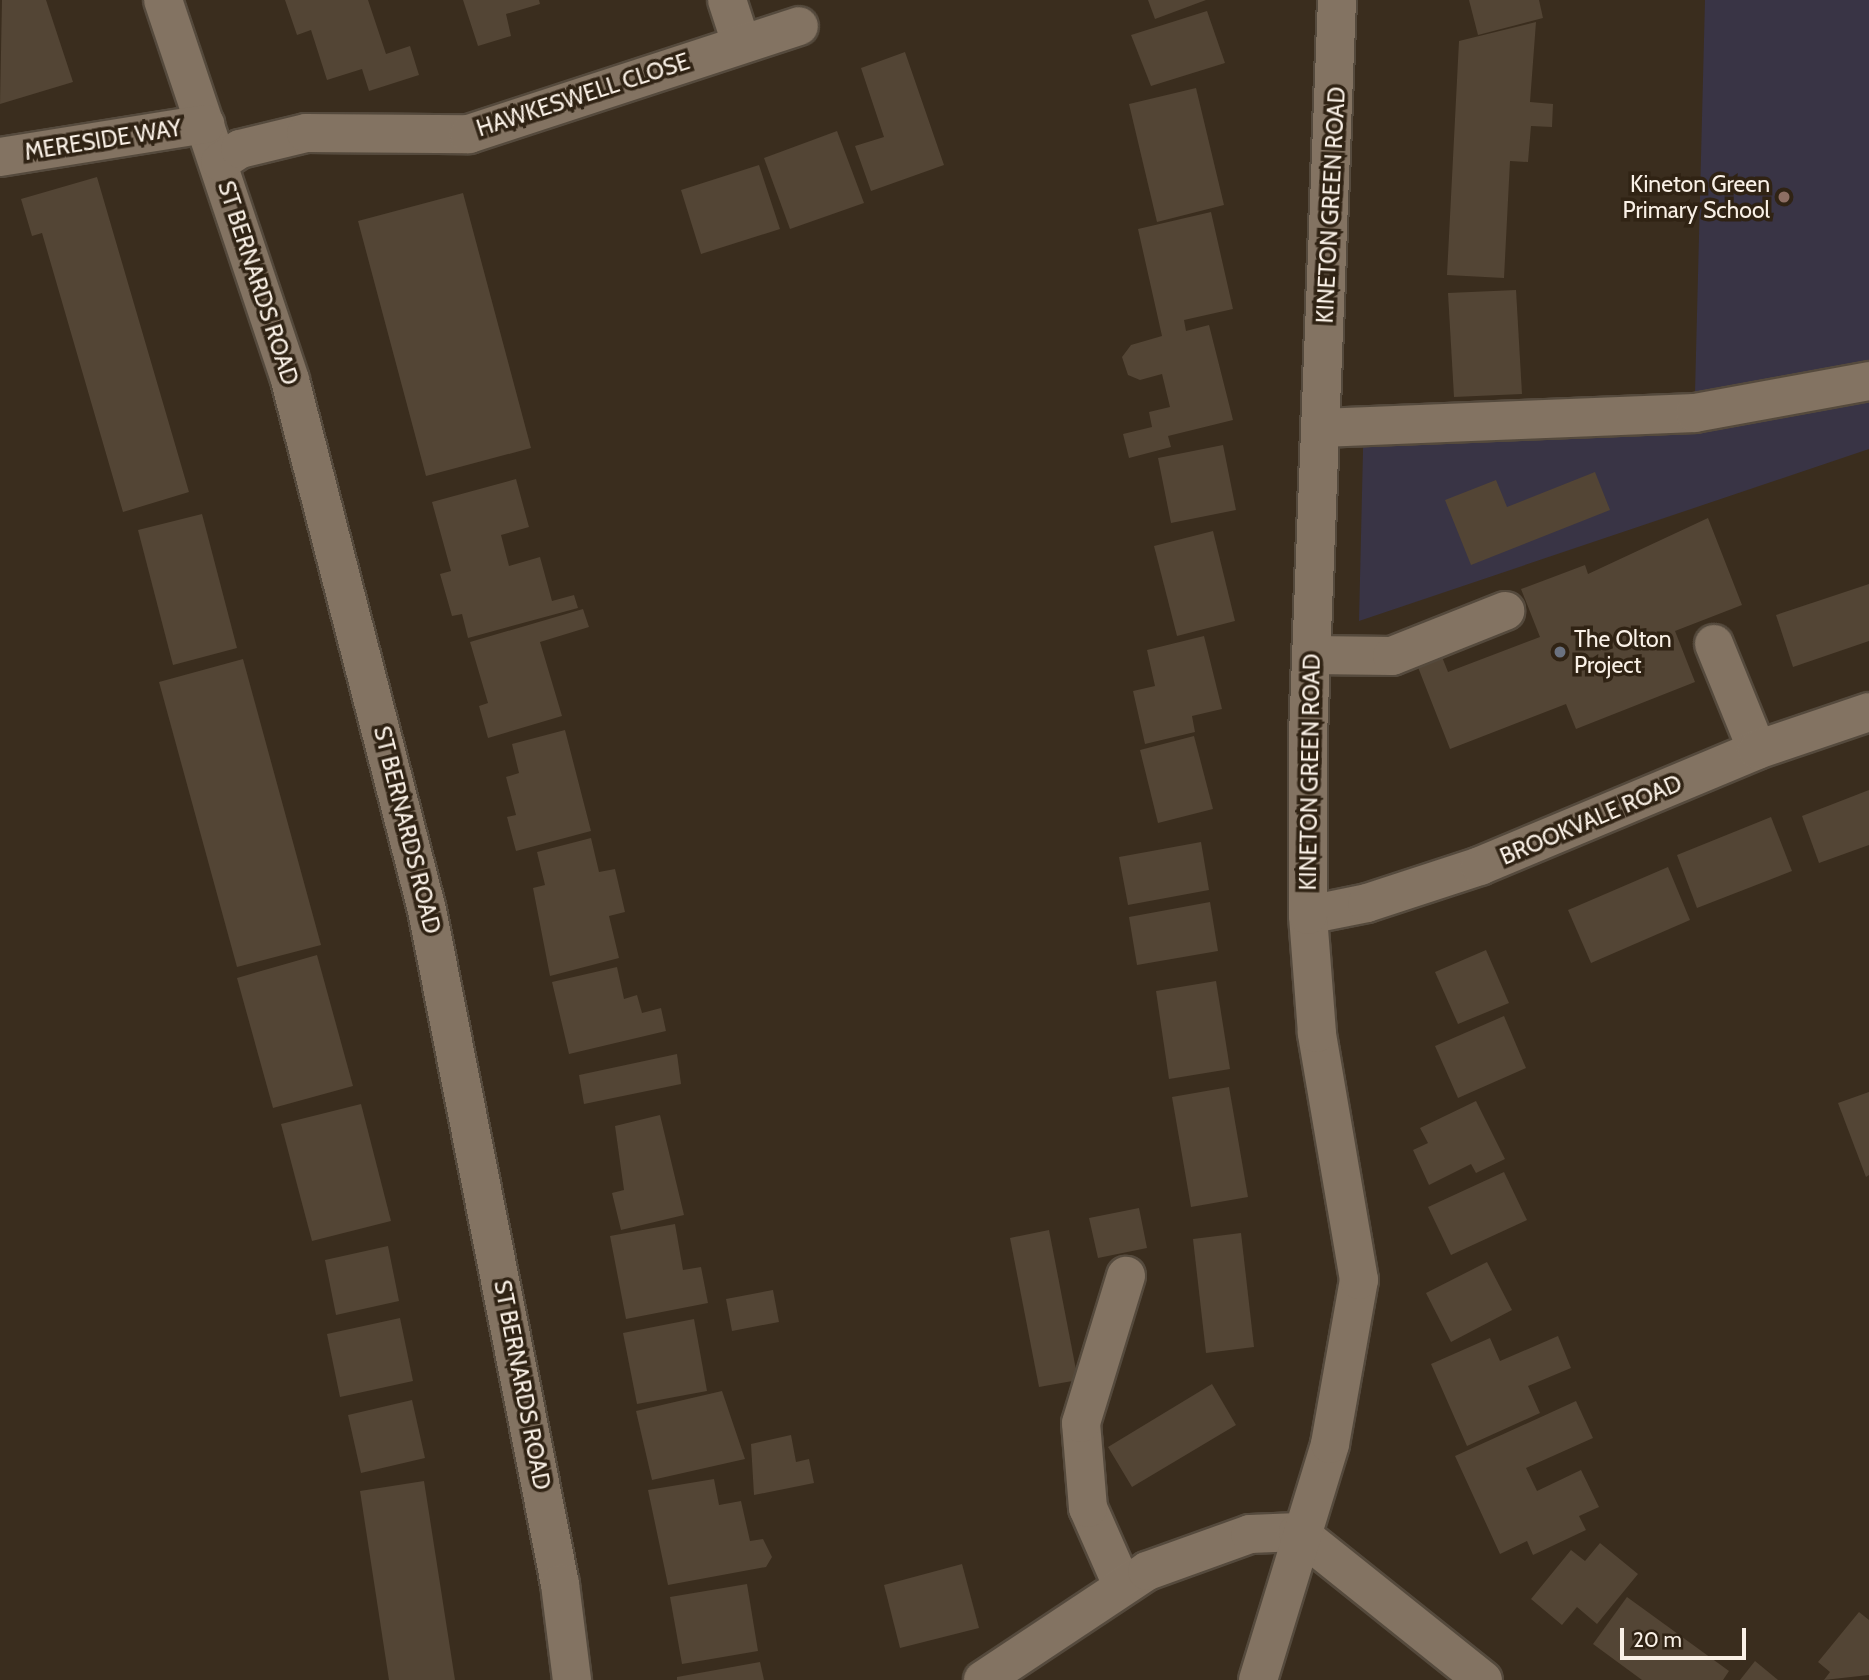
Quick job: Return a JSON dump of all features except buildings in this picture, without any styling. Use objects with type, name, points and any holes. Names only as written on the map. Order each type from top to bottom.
[{"type":"street","name":"ST BERNARDS ROAD","points":[[163,0],[220,162],[290,380],[427,910],[560,1584],[572,1680]]},
{"type":"street","points":[[727,0],[741,43]]},
{"type":"street","name":"KINETON GREEN ROAD","points":[[1258,1680],[1298,1532],[1330,1444],[1359,1280],[1317,1034],[1308,915],[1312,655],[1338,0]]},
{"type":"street","name":"HAWKESWELL CLOSE","points":[[220,162],[240,149],[306,133],[469,134],[799,26]]},
{"type":"street","name":"MERESIDE WAY","points":[[0,157],[205,124]]},
{"type":"street","points":[[1321,428],[1695,413],[1869,381]]},
{"type":"street","points":[[1312,655],[1392,656],[1505,611]]},
{"type":"street","points":[[1714,644],[1757,750]]},
{"type":"street","name":"BROOKVALE ROAD","points":[[1308,915],[1367,903],[1480,866],[1757,750],[1869,712]]},
{"type":"street","points":[[1122,1585],[1088,1508],[1081,1423],[1126,1276]]},
{"type":"street","points":[[983,1680],[1122,1585],[1250,1534],[1298,1532],[1483,1680]]},
{"type":"shaded area","name":"Kineton Green Primary School","points":[[1705,0],[1869,0],[1869,449],[1359,621],[1364,408],[1695,393]]},
{"type":"place","name":"Kineton Green Primary School","points":[[1784,197]]},
{"type":"place","name":"The Olton Project","points":[[1560,652]]}]
